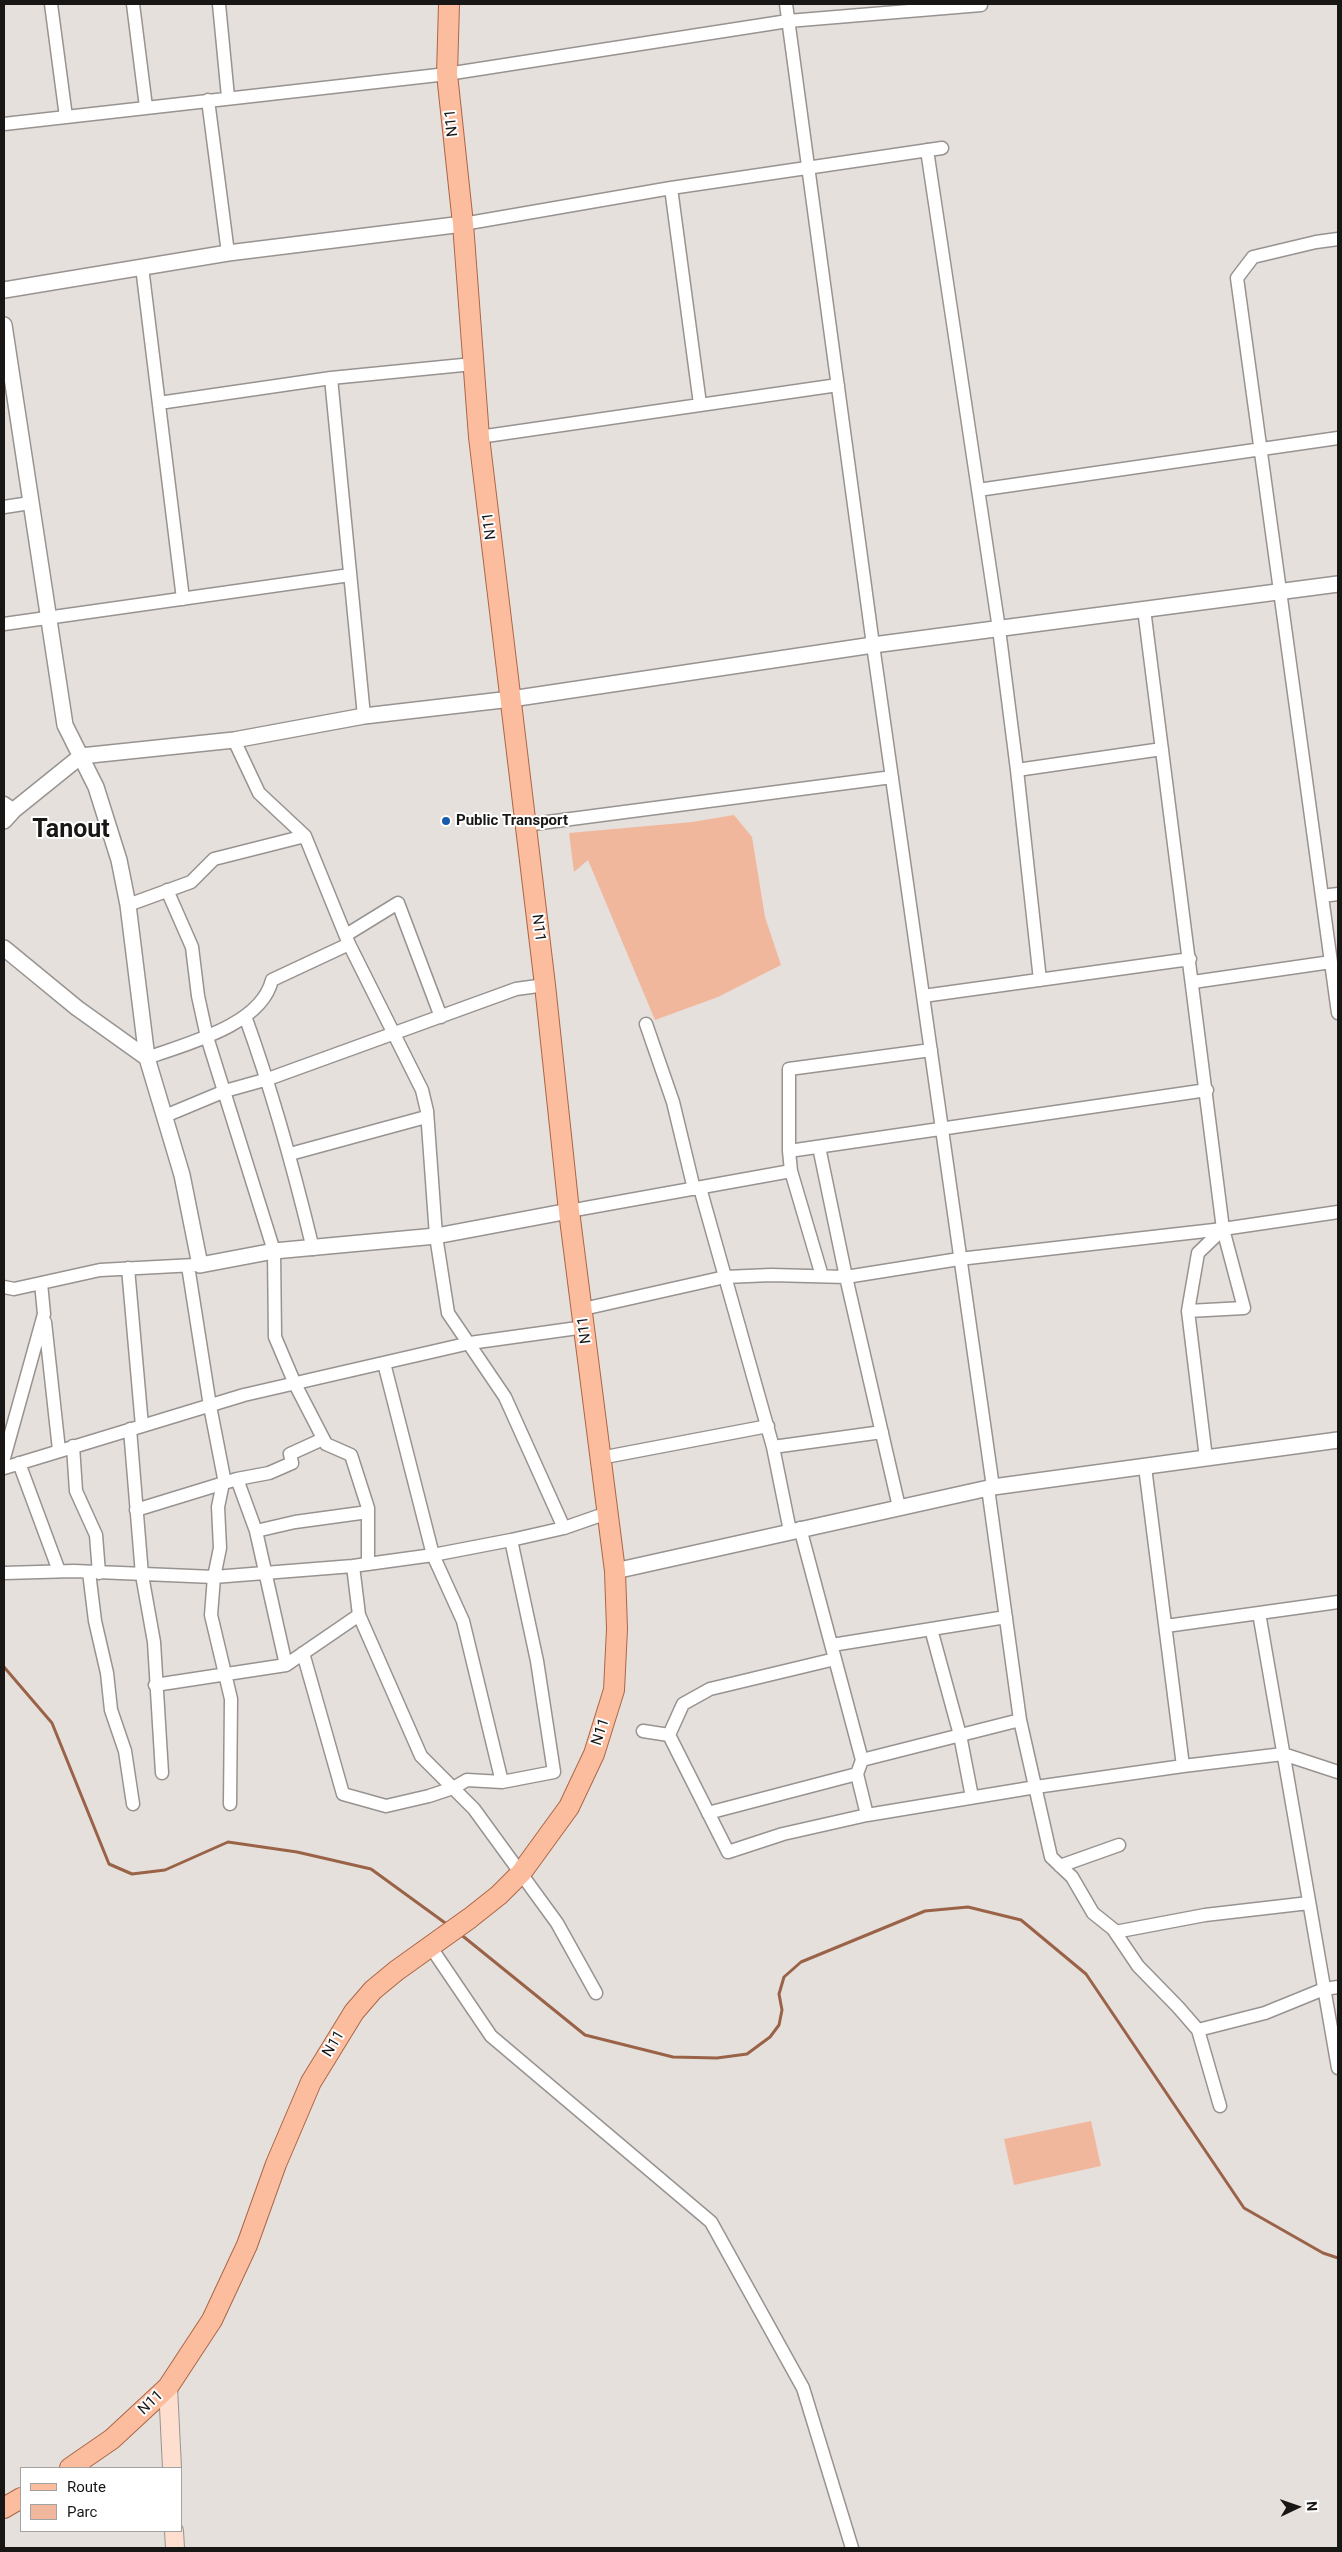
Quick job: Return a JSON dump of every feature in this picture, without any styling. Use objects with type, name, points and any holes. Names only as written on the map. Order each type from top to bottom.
[{"type":"main road","name":"N11","points":[[71,2467],[112,2439],[168,2387],[212,2320],[247,2245],[276,2164],[311,2082],[354,2012],[372,1990],[470,1918],[521,1873],[569,1806],[594,1754],[614,1690],[615,1571],[569,1211],[545,985],[479,436],[463,224],[447,74],[449,4]]},
{"type":"main road","points":[[168,2387],[172,2467]]},
{"type":"main road","points":[[4,2508],[20,2499]]},
{"type":"main road","points":[[174,2532],[175,2548]]},
{"type":"street","points":[[50,4],[66,117]]},
{"type":"street","points":[[133,4],[146,107]]},
{"type":"street","points":[[219,4],[228,97]]},
{"type":"street","points":[[786,4],[873,645],[942,1128],[991,1488],[1020,1720],[1051,1857],[1072,1876],[1093,1913],[1115,1932],[1138,1966],[1178,2006],[1198,2030],[1220,2106]]},
{"type":"street","points":[[4,124],[228,97],[447,74],[788,21],[981,5]]},
{"type":"street","points":[[208,100],[228,252]]},
{"type":"street","points":[[4,290],[228,252],[463,224],[671,188],[942,148]]},
{"type":"street","points":[[928,150],[999,629],[1017,770],[1040,980]]},
{"type":"street","points":[[671,188],[700,404]]},
{"type":"street","points":[[1338,239],[1253,257],[1237,278],[1338,1013]]},
{"type":"street","points":[[142,267],[183,599]]},
{"type":"street","points":[[4,325],[64,725],[96,786],[119,860],[128,905],[147,1058],[182,1175],[210,1406],[224,1478],[218,1507],[220,1548],[214,1577],[211,1615],[230,1698],[230,1804]]},
{"type":"street","points":[[159,403],[331,378],[473,364]]},
{"type":"street","points":[[331,378],[364,716]]},
{"type":"street","points":[[479,436],[838,385]]},
{"type":"street","points":[[978,490],[1338,438]]},
{"type":"street","points":[[4,507],[30,504]]},
{"type":"street","points":[[4,624],[350,575]]},
{"type":"street","points":[[7,811],[81,756],[234,740],[364,716],[511,699],[873,645],[1338,584]]},
{"type":"street","points":[[1144,609],[1207,1090],[1223,1229],[1244,1308],[1188,1310]]},
{"type":"street","points":[[234,740],[259,793],[305,836],[347,939],[424,1096],[436,1236],[448,1313],[505,1397],[564,1528]]},
{"type":"street","points":[[1017,770],[1162,749]]},
{"type":"street","points":[[525,825],[892,777]]},
{"type":"street","points":[[128,905],[191,882],[214,859],[305,836]]},
{"type":"street","points":[[167,890],[192,947],[198,996],[207,1037],[274,1251],[275,1338],[294,1384],[326,1444],[351,1455],[368,1512],[368,1564]]},
{"type":"street","points":[[1322,896],[1338,894]]},
{"type":"street","points":[[147,1058],[207,1037],[245,1016],[269,991],[272,980],[347,939],[398,903],[441,1018]]},
{"type":"street","points":[[4,948],[77,1008],[147,1058]]},
{"type":"street","points":[[923,996],[1190,959]]},
{"type":"street","points":[[1193,982],[1331,962]]},
{"type":"street","points":[[165,1116],[225,1092],[268,1079],[441,1018],[516,989],[545,985]]},
{"type":"street","points":[[245,1016],[268,1079],[290,1154],[313,1249]]},
{"type":"street","points":[[646,1024],[673,1102],[768,1426],[795,1529],[832,1645],[862,1760],[857,1774],[868,1815]]},
{"type":"street","points":[[822,1276],[791,1171],[789,1152],[790,1068],[931,1050]]},
{"type":"street","points":[[789,1152],[1207,1090]]},
{"type":"street","points":[[290,1154],[426,1117]]},
{"type":"street","points":[[819,1147],[846,1277],[899,1507]]},
{"type":"street","points":[[4,1287],[14,1289],[100,1270],[194,1265],[274,1251],[313,1249],[436,1236],[791,1171]]},
{"type":"street","points":[[4,1468],[210,1406],[294,1384],[584,1318],[725,1277],[771,1274],[846,1277],[959,1259],[1223,1229],[1338,1212]]},
{"type":"street","points":[[1206,1458],[1188,1310],[1198,1253],[1223,1229]]},
{"type":"street","points":[[128,1268],[142,1426]]},
{"type":"street","points":[[41,1283],[59,1450]]},
{"type":"street","points":[[4,1458],[44,1314]]},
{"type":"street","points":[[384,1363],[433,1555],[463,1621],[502,1782]]},
{"type":"street","points":[[600,1458],[768,1426]]},
{"type":"street","points":[[130,1429],[142,1575],[154,1642],[155,1685],[162,1773]]},
{"type":"street","points":[[773,1447],[882,1432]]},
{"type":"street","points":[[136,1510],[237,1480],[269,1473],[292,1463],[290,1454],[323,1439]]},
{"type":"street","points":[[615,1571],[795,1529],[991,1488],[1338,1440]]},
{"type":"street","points":[[73,1446],[76,1491],[96,1535],[94,1621],[107,1673],[111,1710],[125,1751],[133,1804]]},
{"type":"street","points":[[19,1463],[59,1571]]},
{"type":"street","points":[[1145,1467],[1183,1766]]},
{"type":"street","points":[[237,1480],[256,1531],[286,1665]]},
{"type":"street","points":[[256,1531],[295,1522],[368,1512]]},
{"type":"street","points":[[4,1573],[59,1571],[214,1577],[353,1566],[433,1555],[512,1540],[564,1528],[607,1513]]},
{"type":"street","points":[[303,1653],[343,1794],[386,1806],[453,1788],[466,1780],[502,1782],[554,1772],[537,1661],[512,1540]]},
{"type":"street","points":[[353,1566],[359,1615],[421,1756],[474,1809],[557,1923],[596,1993]]},
{"type":"street","points":[[1166,1626],[1338,1602]]},
{"type":"street","points":[[1260,1613],[1338,2068]]},
{"type":"street","points":[[155,1685],[286,1665],[359,1615]]},
{"type":"street","points":[[832,1645],[1006,1617]]},
{"type":"street","points":[[931,1629],[960,1735],[972,1797]]},
{"type":"street","points":[[668,1735],[683,1704],[710,1689],[835,1659]]},
{"type":"street","points":[[862,1760],[1020,1720]]},
{"type":"street","points":[[643,1731],[668,1735]]},
{"type":"street","points":[[668,1735],[728,1852],[783,1834],[868,1815],[1036,1787],[1183,1766],[1283,1754],[1338,1772]]},
{"type":"street","points":[[708,1813],[857,1774]]},
{"type":"street","points":[[1060,1866],[1119,1845]]},
{"type":"street","points":[[1115,1932],[1206,1915],[1309,1903]]},
{"type":"street","points":[[438,1941],[491,2036],[711,2222],[803,2388],[854,2546]]},
{"type":"street","points":[[1198,2030],[1265,2013],[1324,1989],[1338,1987]]},
{"type":"green space","points":[[734,815],[752,837],[765,917],[781,965],[718,997],[655,1020],[588,860],[574,872],[569,833],[692,822]]},
{"type":"green space","points":[[1091,2121],[1101,2166],[1014,2185],[1004,2139]]},
{"type":"waterway","points":[[4,1667],[52,1723],[109,1864],[132,1874],[165,1870],[228,1842],[297,1852],[371,1869],[448,1925]]},
{"type":"waterway","points":[[459,1933],[585,2035],[673,2057],[717,2058],[747,2054],[770,2037],[779,2025],[782,2010],[779,1994],[784,1977],[801,1962],[925,1911],[968,1907],[1021,1920],[1086,1974],[1244,2208],[1323,2253],[1338,2258]]},
{"type":"place","name":"Public Transport","points":[[446,821]]},
{"type":"district","name":"Tanout","points":[[71,831]]}]
